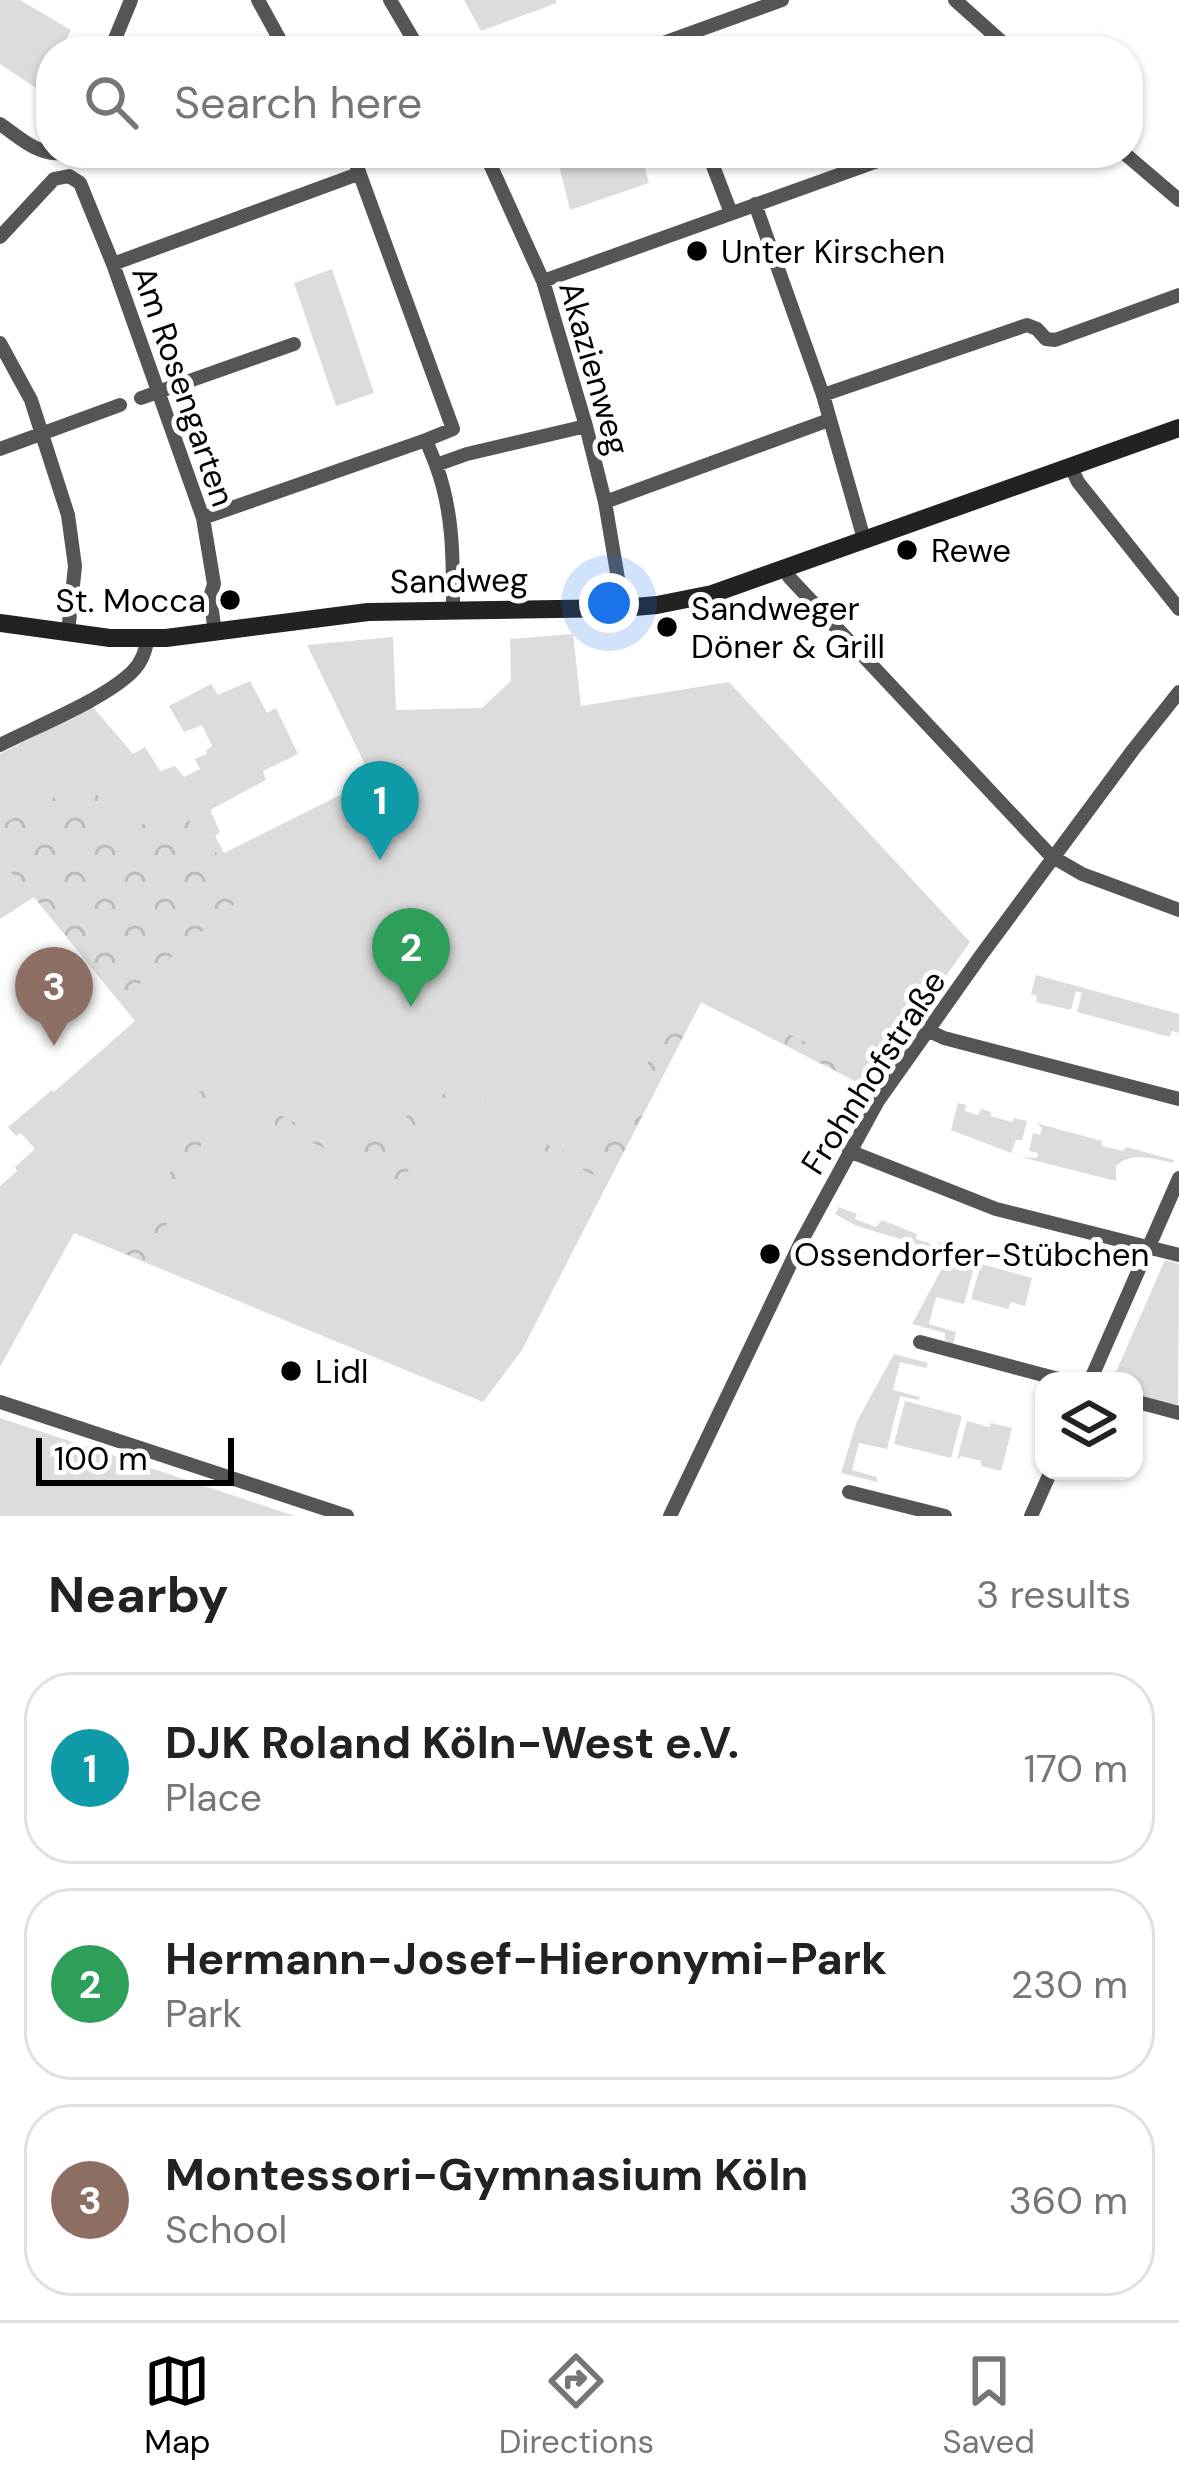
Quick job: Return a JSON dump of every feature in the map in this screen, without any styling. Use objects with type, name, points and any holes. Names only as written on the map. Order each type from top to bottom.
[{"type":"street","points":[[258,0],[278,36]]},
{"type":"street","points":[[390,0],[411,36]]},
{"type":"street","points":[[693,36],[782,0]]},
{"type":"street","points":[[955,0],[995,36]]},
{"type":"street","points":[[114,36],[124,3]]},
{"type":"street","points":[[0,124],[36,148]]},
{"type":"street","points":[[203,518],[453,430],[356,168]]},
{"type":"street","name":"Akazienweg","points":[[492,168],[542,281],[586,426],[622,608]]},
{"type":"street","points":[[714,168],[731,213]]},
{"type":"street","points":[[542,281],[857,168]]},
{"type":"street","points":[[1142,168],[1179,200]]},
{"type":"street","points":[[113,264],[358,174]]},
{"type":"street","name":"Am Rosengarten","points":[[0,237],[45,187],[62,176],[80,183],[203,518],[214,584],[210,597],[215,632]]},
{"type":"street","points":[[755,204],[823,395],[864,539]]},
{"type":"street","points":[[823,395],[1028,325],[1055,340],[1179,295]]},
{"type":"street","points":[[0,343],[22,380],[42,434],[72,538],[75,566],[68,633]]},
{"type":"street","points":[[141,398],[294,344]]},
{"type":"street","points":[[0,449],[120,405]]},
{"type":"street","points":[[604,502],[829,420]]},
{"type":"street","points":[[436,465],[586,426]]},
{"type":"street","name":"Sandweg","points":[[0,623],[148,638],[368,612],[657,605],[712,594],[1179,428]]},
{"type":"street","points":[[426,440],[449,504],[453,612]]},
{"type":"street","points":[[1070,465],[1078,482],[1179,609]]},
{"type":"street","points":[[785,568],[1053,857],[1082,874],[1179,910]]},
{"type":"street","points":[[0,745],[129,675],[145,654],[148,638]]},
{"type":"street","name":"Frohnhofstraße","points":[[670,1516],[767,1311],[878,1101],[1053,857],[1179,692]]},
{"type":"street","points":[[927,1030],[1179,1099]]},
{"type":"street","points":[[849,1151],[996,1209],[1179,1255]]},
{"type":"street","points":[[1094,1372],[1179,1178]]},
{"type":"street","points":[[920,1342],[1035,1373]]},
{"type":"street","points":[[0,1402],[347,1516]]},
{"type":"street","points":[[1143,1403],[1179,1413]]},
{"type":"street","points":[[1031,1516],[1047,1480]]},
{"type":"street","points":[[849,1492],[945,1516]]},
{"type":"green space","points":[[0,0],[20,0],[71,30],[68,36],[36,36],[36,88],[0,64]]},
{"type":"green space","points":[[464,0],[556,0],[557,3],[481,31]]},
{"type":"green space","points":[[560,168],[645,168],[649,183],[570,210]]},
{"type":"green space","points":[[332,269],[374,393],[336,406],[294,283]]},
{"type":"green space","points":[[573,634],[581,706],[729,682],[970,942],[919,1014],[872,1094],[701,1002],[522,1350],[483,1402],[74,1233],[0,1367],[0,1186],[35,1149],[8,1127],[135,1021],[34,897],[0,919],[0,754],[92,706],[133,754],[145,747],[160,771],[175,766],[184,777],[200,769],[195,759],[212,746],[202,725],[184,732],[169,706],[211,684],[218,695],[250,681],[267,713],[276,708],[298,754],[263,771],[266,780],[210,810],[224,853],[372,779],[307,645],[393,637],[396,710],[482,708],[511,681],[510,639]]},
{"type":"green space","points":[[87,781],[126,832],[178,807],[244,896],[119,1001],[0,861],[0,825]]},
{"type":"green space","points":[[1036,975],[1179,1014],[1179,1033],[1172,1031],[1170,1037],[1077,1012],[1082,993],[1076,991],[1071,1010],[1036,1002],[1037,996],[1031,994]]},
{"type":"green space","points":[[709,994],[871,1075],[867,1091],[701,1002],[608,1182],[445,1102],[402,1182],[220,1102],[149,1264],[123,1253],[125,1235],[141,1222],[174,1167],[171,1139],[192,1120],[198,1092],[221,1091],[317,1134],[368,1141],[390,1132],[427,1100],[477,1091],[516,1132],[568,1153],[600,1157],[659,1037],[680,1007]]},
{"type":"green space","points":[[958,1103],[978,1115],[981,1109],[1012,1122],[1014,1118],[1027,1121],[1022,1140],[1016,1140],[1011,1153],[951,1130]]},
{"type":"green space","points":[[1036,1123],[1102,1141],[1102,1146],[1123,1151],[1126,1147],[1174,1163],[1144,1157],[1122,1161],[1116,1166],[1116,1181],[1021,1157],[1037,1158],[1038,1153],[1029,1151],[1033,1133],[1040,1135],[1042,1128]]},
{"type":"green space","points":[[839,1207],[876,1227],[882,1220],[917,1234],[916,1239],[937,1246],[939,1242],[977,1257],[964,1304],[936,1297],[929,1324],[956,1332],[953,1345],[945,1340],[945,1333],[912,1324],[950,1254],[857,1226],[835,1214]]},
{"type":"green space","points":[[1165,1260],[1179,1264],[1178,1405],[1143,1396],[1143,1372],[1116,1372]]},
{"type":"green space","points":[[981,1264],[1032,1278],[1025,1306],[1011,1302],[1008,1309],[971,1299]]},
{"type":"green space","points":[[894,1354],[928,1363],[926,1368],[900,1362],[893,1390],[920,1397],[900,1396],[887,1449],[859,1443],[852,1470],[877,1477],[877,1482],[841,1473],[857,1421]]},
{"type":"green space","points":[[905,1401],[962,1416],[951,1458],[894,1444]]},
{"type":"green space","points":[[0,1418],[295,1516],[0,1516]]},
{"type":"green space","points":[[967,1421],[1012,1428],[1001,1471],[961,1456],[957,1460]]},
{"type":"place","name":"Unter Kirschen","points":[[697,251]]},
{"type":"place","name":"Rewe","points":[[907,550]]},
{"type":"place","name":"St. Mocca","points":[[230,600]]},
{"type":"place","name":"Sandweger Döner & Grill","points":[[667,627]]},
{"type":"place","name":"DJK Roland Köln-West e.V.","points":[[380,860]]},
{"type":"place","name":"Hermann-Josef-Hieronymi-Park","points":[[411,1007]]},
{"type":"place","name":"Montessori-Gymnasium Köln","points":[[54,1046]]},
{"type":"place","name":"Ossendorfer-Stübchen","points":[[770,1254]]},
{"type":"place","name":"Lidl","points":[[291,1371]]}]
